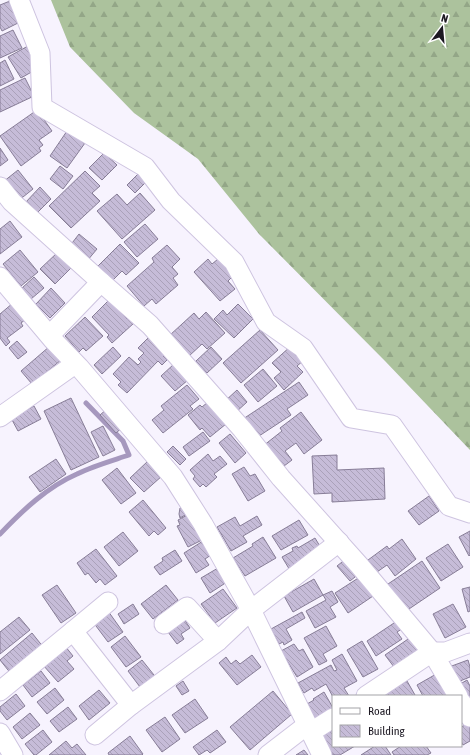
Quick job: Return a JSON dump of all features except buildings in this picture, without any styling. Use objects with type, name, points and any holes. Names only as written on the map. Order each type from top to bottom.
[{"type":"street","points":[[19,0],[40,53],[42,107],[145,167],[171,201],[234,262],[266,322],[303,348],[351,418],[392,426],[449,506],[470,513]]},
{"type":"street","points":[[0,187],[6,207],[101,282],[150,325],[242,429],[281,478],[339,542],[432,652],[457,695]]},
{"type":"street","points":[[0,277],[173,477],[203,524],[251,610],[322,755]]},
{"type":"street","points":[[50,335],[101,282]]},
{"type":"street","points":[[0,417],[75,364]]},
{"type":"street","points":[[95,735],[131,705],[218,640],[251,610],[339,542]]},
{"type":"street","points":[[0,691],[108,602]]},
{"type":"street","points":[[164,624],[187,607],[218,640]]},
{"type":"street","points":[[73,631],[131,705]]},
{"type":"street","points":[[368,695],[432,652],[446,652],[470,642]]},
{"type":"street","points":[[462,704],[470,717]]},
{"type":"street","points":[[268,755],[309,729],[332,718]]},
{"type":"street","points":[[0,732],[12,755]]},
{"type":"green space","points":[[51,0],[470,0],[470,450],[385,361],[259,234],[198,159],[134,113],[70,47]]},
{"type":"waterway","points":[[0,534],[26,508],[66,479],[89,468],[129,455],[123,441],[86,403]]}]
